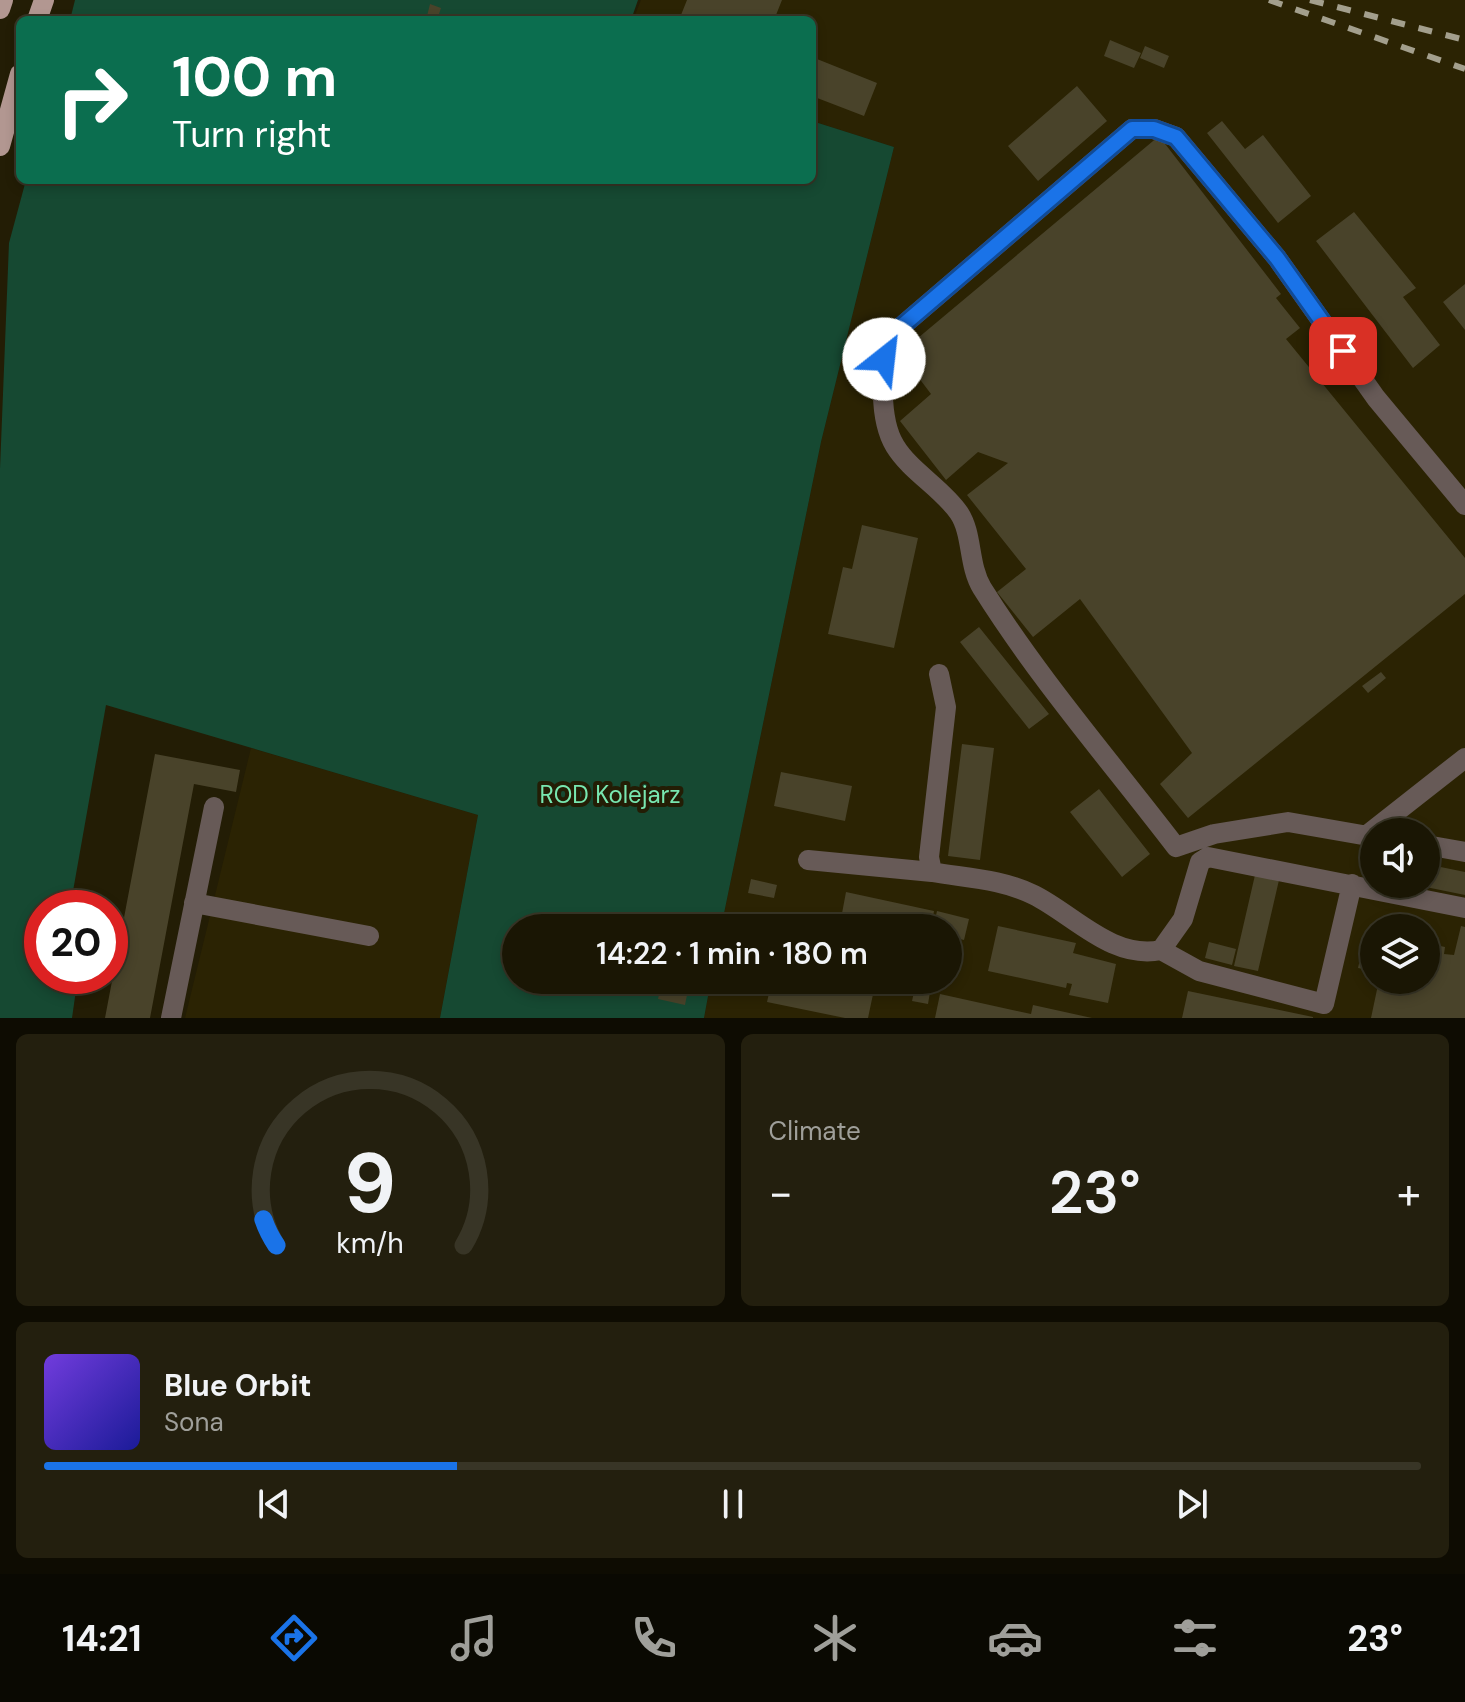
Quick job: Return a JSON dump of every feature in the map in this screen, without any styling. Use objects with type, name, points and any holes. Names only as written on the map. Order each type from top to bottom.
[{"type":"main road","points":[[0,9],[3,0]]},
{"type":"main road","points":[[0,146],[16,88]]},
{"type":"lane","points":[[1360,834],[1288,822],[1214,834],[1176,847],[1018,640],[980,584],[958,511],[894,446],[881,383],[888,338],[1132,129],[1154,129],[1176,137],[1277,258],[1376,398],[1465,505]]},
{"type":"lane","points":[[932,872],[929,857],[946,707],[939,674]]},
{"type":"lane","points":[[1393,818],[1465,758]]},
{"type":"lane","points":[[171,1018],[214,807]]},
{"type":"lane","points":[[1440,848],[1465,852]]},
{"type":"lane","points":[[1161,950],[1183,919],[1200,862],[1208,857],[1465,908]]},
{"type":"lane","points":[[808,860],[993,880],[1035,895],[1091,933],[1144,953],[1161,950],[1199,971],[1324,1004],[1352,884]]},
{"type":"lane","points":[[194,903],[369,936]]},
{"type":"shaded area","points":[[641,0],[1465,0],[1465,1018],[704,1018],[708,994],[962,994],[962,914],[724,914],[821,442],[894,147],[816,122],[816,16],[635,16]]},
{"type":"shaded area","points":[[251,748],[478,815],[440,1018],[185,1018]]},
{"type":"green space","points":[[75,0],[638,0],[632,16],[71,16]]},
{"type":"green space","name":"ROD Kolejarz","points":[[816,122],[894,147],[821,442],[724,914],[502,914],[502,994],[708,994],[704,1018],[440,1018],[478,815],[106,705],[73,890],[24,890],[24,994],[75,994],[72,1018],[0,1018],[0,469],[9,243],[25,184],[816,184]]},
{"type":"building","points":[[687,0],[782,0],[776,16],[681,16]]},
{"type":"building","points":[[430,4],[441,8],[438,16],[427,16]]},
{"type":"building","points":[[1110,40],[1141,53],[1134,68],[1104,56]]},
{"type":"building","points":[[1145,46],[1169,56],[1164,68],[1140,58]]},
{"type":"building","points":[[816,59],[877,83],[864,116],[816,98]]},
{"type":"building","points":[[1077,86],[1107,121],[1038,181],[1008,146]]},
{"type":"building","points":[[1222,121],[1245,149],[1263,135],[1311,196],[1278,223],[1207,133]]},
{"type":"building","points":[[1159,136],[1281,294],[1276,298],[1300,328],[1286,339],[1465,558],[1465,594],[1188,818],[1160,784],[1192,753],[1080,599],[1033,637],[997,592],[1026,569],[967,495],[1008,463],[978,452],[946,480],[900,421],[931,394],[900,353]]},
{"type":"building","points":[[1354,212],[1416,288],[1403,297],[1440,345],[1413,368],[1316,241]]},
{"type":"building","points":[[1465,284],[1465,330],[1443,302]]},
{"type":"building","points":[[862,525],[918,538],[894,648],[828,634],[843,567],[852,569]]},
{"type":"building","points":[[979,627],[1049,714],[1029,729],[960,642]]},
{"type":"building","points":[[1381,672],[1386,678],[1368,693],[1362,686]]},
{"type":"building","points":[[962,744],[994,748],[980,860],[948,856]]},
{"type":"building","points":[[155,754],[240,770],[236,792],[194,784],[150,1018],[105,1018],[110,994],[128,994],[128,897]]},
{"type":"building","points":[[781,772],[852,786],[845,821],[774,806]]},
{"type":"building","points":[[1099,789],[1150,854],[1122,877],[1070,812]]},
{"type":"building","points":[[1440,867],[1465,872],[1465,895],[1440,890]]},
{"type":"building","points":[[1255,875],[1279,880],[1258,971],[1234,966]]},
{"type":"building","points":[[751,879],[777,885],[774,898],[748,893]]},
{"type":"building","points":[[846,892],[934,911],[933,914],[842,914]]},
{"type":"building","points":[[962,917],[969,919],[962,940]]},
{"type":"building","points":[[998,926],[1076,943],[1073,953],[1116,964],[1108,1003],[1069,995],[1072,984],[1067,983],[1066,988],[988,971]]},
{"type":"building","points":[[1461,926],[1465,927],[1465,1018],[1371,1018],[1376,994],[1440,994],[1440,946],[1445,947],[1444,954],[1454,955]]},
{"type":"building","points":[[1209,942],[1236,949],[1232,965],[1205,958]]},
{"type":"building","points":[[1188,991],[1313,1017],[1313,1018],[1182,1018]]},
{"type":"building","points":[[659,994],[687,994],[685,1005],[658,999]]},
{"type":"building","points":[[769,994],[873,994],[868,1018],[845,1018],[767,1002]]},
{"type":"building","points":[[914,994],[930,994],[928,1004],[912,1001]]},
{"type":"building","points":[[940,994],[1031,1014],[1033,1005],[1092,1018],[935,1018]]},
{"type":"railway","points":[[1269,0],[1465,69]]},
{"type":"railway","points":[[1310,0],[1465,40]]},
{"type":"route","points":[[884,359],[888,338],[1132,129],[1154,129],[1176,137],[1277,258],[1343,351]]}]
